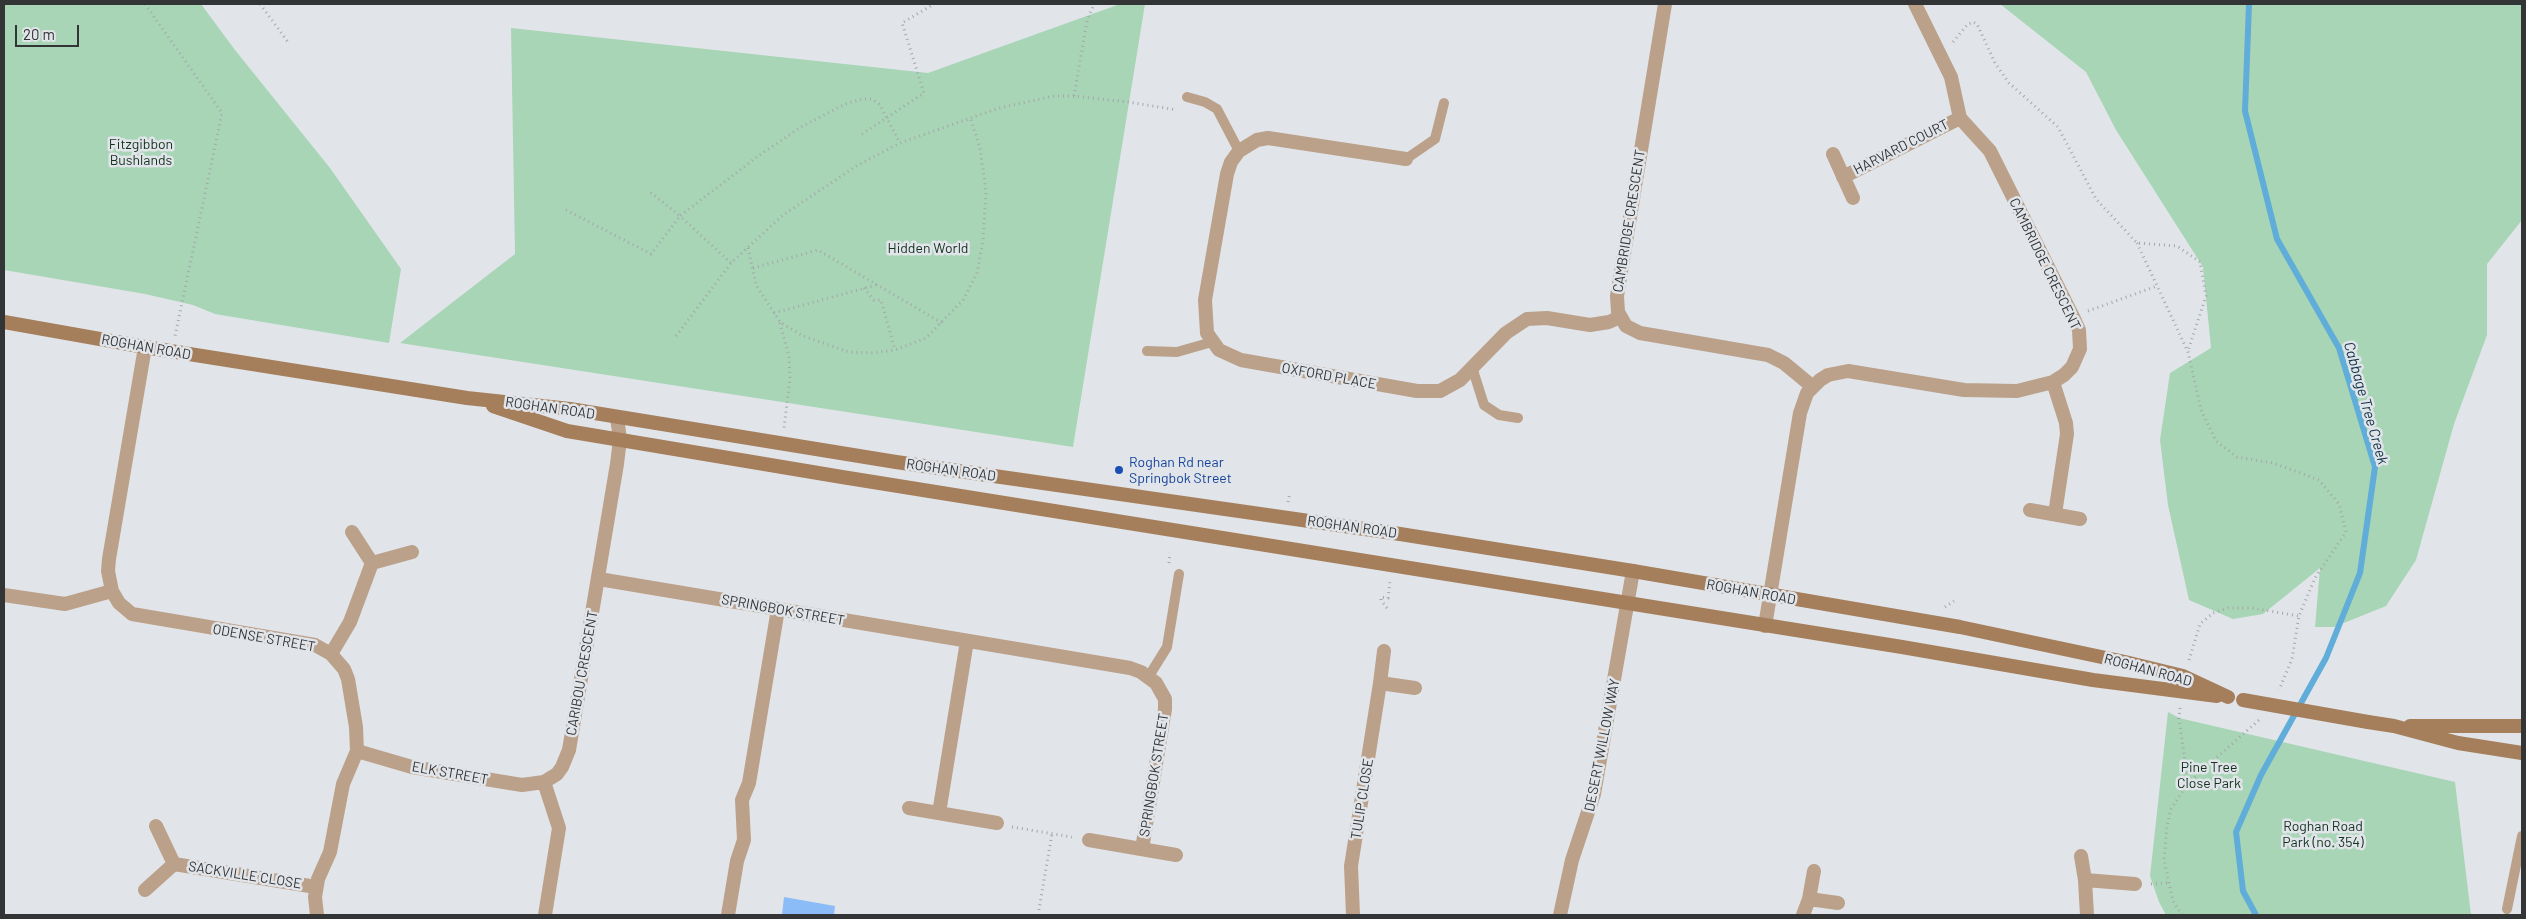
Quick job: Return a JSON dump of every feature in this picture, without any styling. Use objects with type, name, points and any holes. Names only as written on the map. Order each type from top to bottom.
[{"type":"main road","name":"ROGHAN ROAD","points":[[4,322],[172,352],[466,398],[570,409],[896,462],[1400,534],[1633,571],[1960,627],[2183,676],[2228,697]]},
{"type":"main road","name":"ROGHAN ROAD","points":[[466,398],[567,431],[620,438],[842,477],[1627,602],[1765,626],[1902,646],[2093,680],[2228,697],[2394,726],[2458,743],[2522,753]]},
{"type":"main road","name":"ROGHAN ROAD","points":[[2394,726],[2462,724],[2522,726]]},
{"type":"street","name":"CAMBRIDGE CRESCENT","points":[[1620,317],[1617,296],[1665,4]]},
{"type":"street","name":"CAMBRIDGE CRESCENT","points":[[1765,626],[1800,413],[1803,402],[1813,387],[1828,375],[1848,371],[1983,392],[2017,390],[2053,382],[2072,368],[2077,358],[2080,339],[2079,330],[1990,151],[1960,118],[1951,77],[1915,4]]},
{"type":"street","name":"HARVARD COURT","points":[[1843,176],[1960,118]]},
{"type":"street","points":[[1212,342],[1205,324],[1205,300],[1228,174],[1231,162],[1239,151],[1257,140],[1268,138],[1406,160]]},
{"type":"street","name":"HARVARD COURT","points":[[1833,154],[1853,198]]},
{"type":"street","name":"OXFORD PLACE","points":[[1212,342],[1229,356],[1241,360],[1423,392],[1440,391],[1451,387],[1506,333],[1527,320],[1547,318],[1590,325],[1609,322],[1620,317]]},
{"type":"street","points":[[1620,317],[1626,326],[1640,333],[1768,355],[1784,363],[1813,387]]},
{"type":"street","name":"ODENSE STREET","points":[[145,347],[109,559],[108,571],[112,591],[124,609],[140,617],[303,643],[331,654],[344,669],[348,679],[356,727],[357,751],[343,784],[330,852],[316,887],[317,915]]},
{"type":"street","points":[[2053,382],[2066,423],[2067,434],[2056,514]]},
{"type":"street","name":"CARIBOU CRESCENT","points":[[544,782],[557,774],[569,750],[599,579],[620,438],[617,418]]},
{"type":"street","points":[[2030,510],[2080,518]]},
{"type":"street","points":[[352,532],[372,563]]},
{"type":"street","points":[[372,563],[412,552]]},
{"type":"street","points":[[331,654],[350,622],[372,563]]},
{"type":"street","name":"DESERT WILLOW WAY","points":[[1560,915],[1572,860],[1594,794],[1633,571]]},
{"type":"street","name":"SPRINGBOK STREET","points":[[599,579],[1130,668],[1149,676],[1162,691],[1165,709],[1142,849]]},
{"type":"street","points":[[4,595],[65,604],[112,591]]},
{"type":"street","points":[[728,915],[737,861],[744,840],[742,800],[749,783],[778,609]]},
{"type":"street","points":[[939,813],[966,641]]},
{"type":"street","name":"TULIP CLOSE","points":[[1353,915],[1351,866],[1384,652]]},
{"type":"street","points":[[1380,683],[1415,688]]},
{"type":"street","name":"ELK STREET","points":[[357,751],[412,767],[441,772],[522,785],[544,782]]},
{"type":"street","points":[[544,782],[559,828],[546,915]]},
{"type":"street","points":[[909,808],[997,823]]},
{"type":"street","name":"SACKVILLE CLOSE","points":[[156,826],[174,864]]},
{"type":"street","name":"SPRINGBOK STREET","points":[[1089,840],[1176,855]]},
{"type":"street","points":[[2082,856],[2087,915]]},
{"type":"street","name":"SACKVILLE CLOSE","points":[[174,864],[316,887]]},
{"type":"street","name":"SACKVILLE CLOSE","points":[[145,890],[174,864]]},
{"type":"street","points":[[1803,915],[1809,899],[1814,871]]},
{"type":"street","points":[[2085,880],[2135,884]]},
{"type":"street","points":[[1809,899],[1838,903]]},
{"type":"lane","points":[[1187,97],[1205,102],[1217,109],[1239,151]]},
{"type":"lane","points":[[1406,160],[1435,139],[1444,103]]},
{"type":"lane","points":[[1147,351],[1177,352],[1212,342]]},
{"type":"lane","points":[[1472,368],[1484,406],[1499,415],[1518,418]]},
{"type":"lane","points":[[1149,676],[1166,646],[1179,574]]},
{"type":"lane","points":[[2507,909],[2518,877],[2522,836]]},
{"type":"path","points":[[145,4],[222,112],[172,352]]},
{"type":"path","points":[[260,4],[288,42]]},
{"type":"path","points":[[862,134],[924,93],[902,23],[934,4]]},
{"type":"path","points":[[1074,96],[1087,21],[1094,4]]},
{"type":"path","points":[[1938,50],[1954,42],[1967,25],[1973,22],[1977,24],[1995,64],[2009,83],[2058,128],[2096,199],[2137,243],[2188,352],[2202,410],[2216,441],[2237,457],[2273,463],[2319,480],[2339,504],[2346,532],[2315,578],[2299,616],[2292,659],[2284,684],[2274,698]]},
{"type":"path","points":[[676,336],[731,263],[783,215],[858,165],[900,144],[970,117],[999,108],[1054,96],[1074,96],[1128,102],[1183,111]]},
{"type":"path","points":[[566,210],[651,254],[680,216],[772,147],[801,128],[845,104],[862,99],[872,99],[880,105],[900,144]]},
{"type":"path","points":[[780,322],[803,336],[849,352],[871,353],[895,350],[926,338],[942,323],[963,300],[977,273],[983,240],[986,192],[980,148],[970,117]]},
{"type":"path","points":[[650,192],[680,216],[731,263]]},
{"type":"path","points":[[2137,243],[2177,246],[2200,262],[2206,296],[2188,352]]},
{"type":"path","points":[[748,247],[756,285],[780,322],[789,357],[790,378],[786,413]]},
{"type":"path","points":[[753,268],[818,250],[942,323]]},
{"type":"path","points":[[774,313],[877,285]]},
{"type":"path","points":[[2094,308],[2157,286]]},
{"type":"path","points":[[864,288],[874,300],[882,300],[895,350]]},
{"type":"path","points":[[1167,572],[1170,553]]},
{"type":"path","points":[[1387,608],[1381,597],[1388,598],[1390,581]]},
{"type":"path","points":[[2188,662],[2200,624],[2213,614],[2228,608],[2252,608],[2299,616]]},
{"type":"path","points":[[2180,707],[2179,718],[2188,783]]},
{"type":"path","points":[[2182,915],[2173,901],[2164,860],[2166,826],[2171,809],[2188,783],[2255,725],[2260,718]]},
{"type":"path","points":[[997,823],[1089,840]]},
{"type":"path","points":[[1038,915],[1052,834]]},
{"type":"green space","name":"Fitzgibbon Bushlands","points":[[4,4],[201,4],[235,50],[330,168],[401,269],[389,343],[215,314],[193,305],[145,294],[4,270]]},
{"type":"green space","name":"Hidden World","points":[[1120,4],[1145,4],[1073,447],[400,343],[515,254],[511,28],[928,73]]},
{"type":"green space","points":[[2000,4],[2522,4],[2522,220],[2487,264],[2487,335],[2454,424],[2416,560],[2386,606],[2334,627],[2315,627],[2320,568],[2263,614],[2233,619],[2189,600],[2168,505],[2160,440],[2170,373],[2211,348],[2203,267],[2116,130],[2086,72]]},
{"type":"green space","name":"Roghan Road Park (no. 354)","points":[[2168,712],[2179,718],[2455,782],[2471,915],[2166,915],[2159,902],[2150,876]]},
{"type":"building","points":[[784,897],[835,906],[834,915],[782,915]]},
{"type":"waterway","name":"Cabbage Tree Creek","points":[[2249,4],[2245,111],[2277,239],[2339,348],[2375,467],[2360,573],[2326,658],[2261,775],[2236,832],[2243,891],[2256,915]]},
{"type":"place","name":"Roghan Rd near Springbok Street","points":[[1119,470]]},
{"type":"park label","name":"Pine Tree Close Park","points":[[2209,776]]}]
